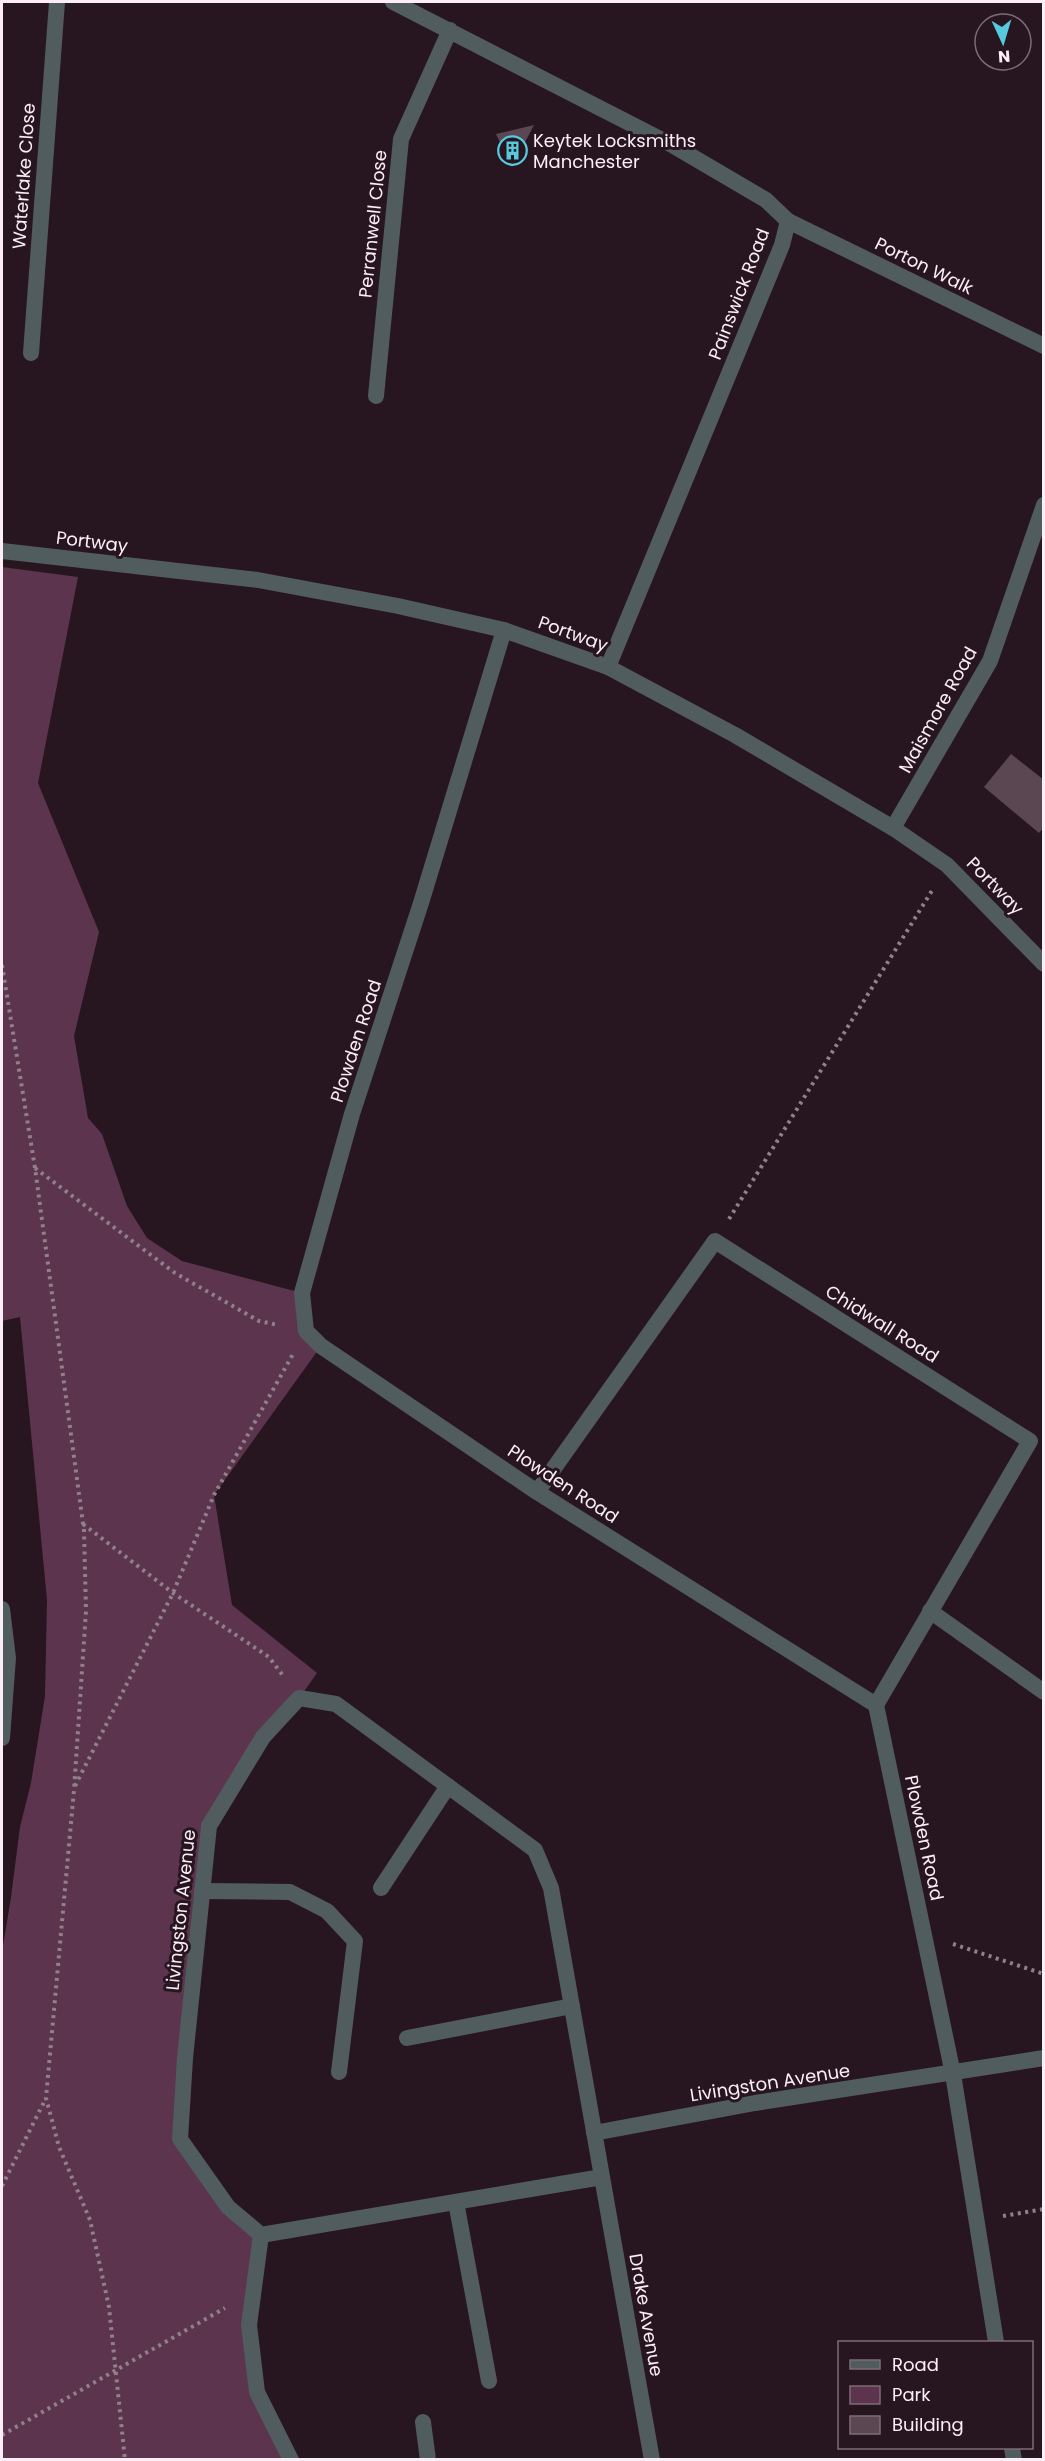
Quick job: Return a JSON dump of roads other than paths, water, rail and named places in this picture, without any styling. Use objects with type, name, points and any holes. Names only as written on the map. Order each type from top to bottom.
[{"type":"street","name":"Waterlake Close","points":[[31,353],[57,2]]},
{"type":"street","name":"Painswick Road","points":[[393,2],[674,146],[766,200],[788,221],[782,245],[608,667]]},
{"type":"street","name":"Perranwell Close","points":[[376,396],[400,140],[450,30]]},
{"type":"street","name":"Porton Walk","points":[[788,221],[1044,346]]},
{"type":"street","name":"Maismore Road","points":[[893,828],[990,661],[1044,505]]},
{"type":"street","name":"Portway","points":[[2,551],[258,580],[398,606],[504,630],[608,667],[735,735],[893,828],[948,865],[1044,964]]},
{"type":"street","name":"Plowden Road","points":[[504,630],[421,903],[352,1114],[302,1293],[306,1331],[321,1346],[537,1492],[876,1706],[953,2074],[996,2341]]},
{"type":"street","name":"Chidwall Road","points":[[537,1492],[715,1241],[1030,1442],[876,1706]]},
{"type":"street","points":[[2,1608],[8,1658],[2,1737]]},
{"type":"street","points":[[930,1611],[1044,1692]]},
{"type":"street","name":"Livingston Avenue","points":[[261,2235],[228,2207],[180,2139],[185,2058],[209,1826],[263,1737],[299,1698],[336,1704],[448,1786]]},
{"type":"street","points":[[291,2460],[257,2392],[249,2325],[261,2235],[602,2177],[551,1888],[535,1850],[448,1786],[381,1888]]},
{"type":"street","points":[[202,1891],[290,1892],[327,1911],[355,1941],[339,2072]]},
{"type":"street","points":[[407,2038],[572,2006]]},
{"type":"street","name":"Livingston Avenue","points":[[594,2133],[755,2103],[953,2074],[1044,2058]]},
{"type":"street","name":"Drake Avenue","points":[[602,2177],[652,2460]]},
{"type":"street","points":[[456,2202],[489,2381]]},
{"type":"street","points":[[423,2422],[429,2460]]},
{"type":"place","name":"Keytek Locksmiths Manchester","points":[[512,151]]}]
